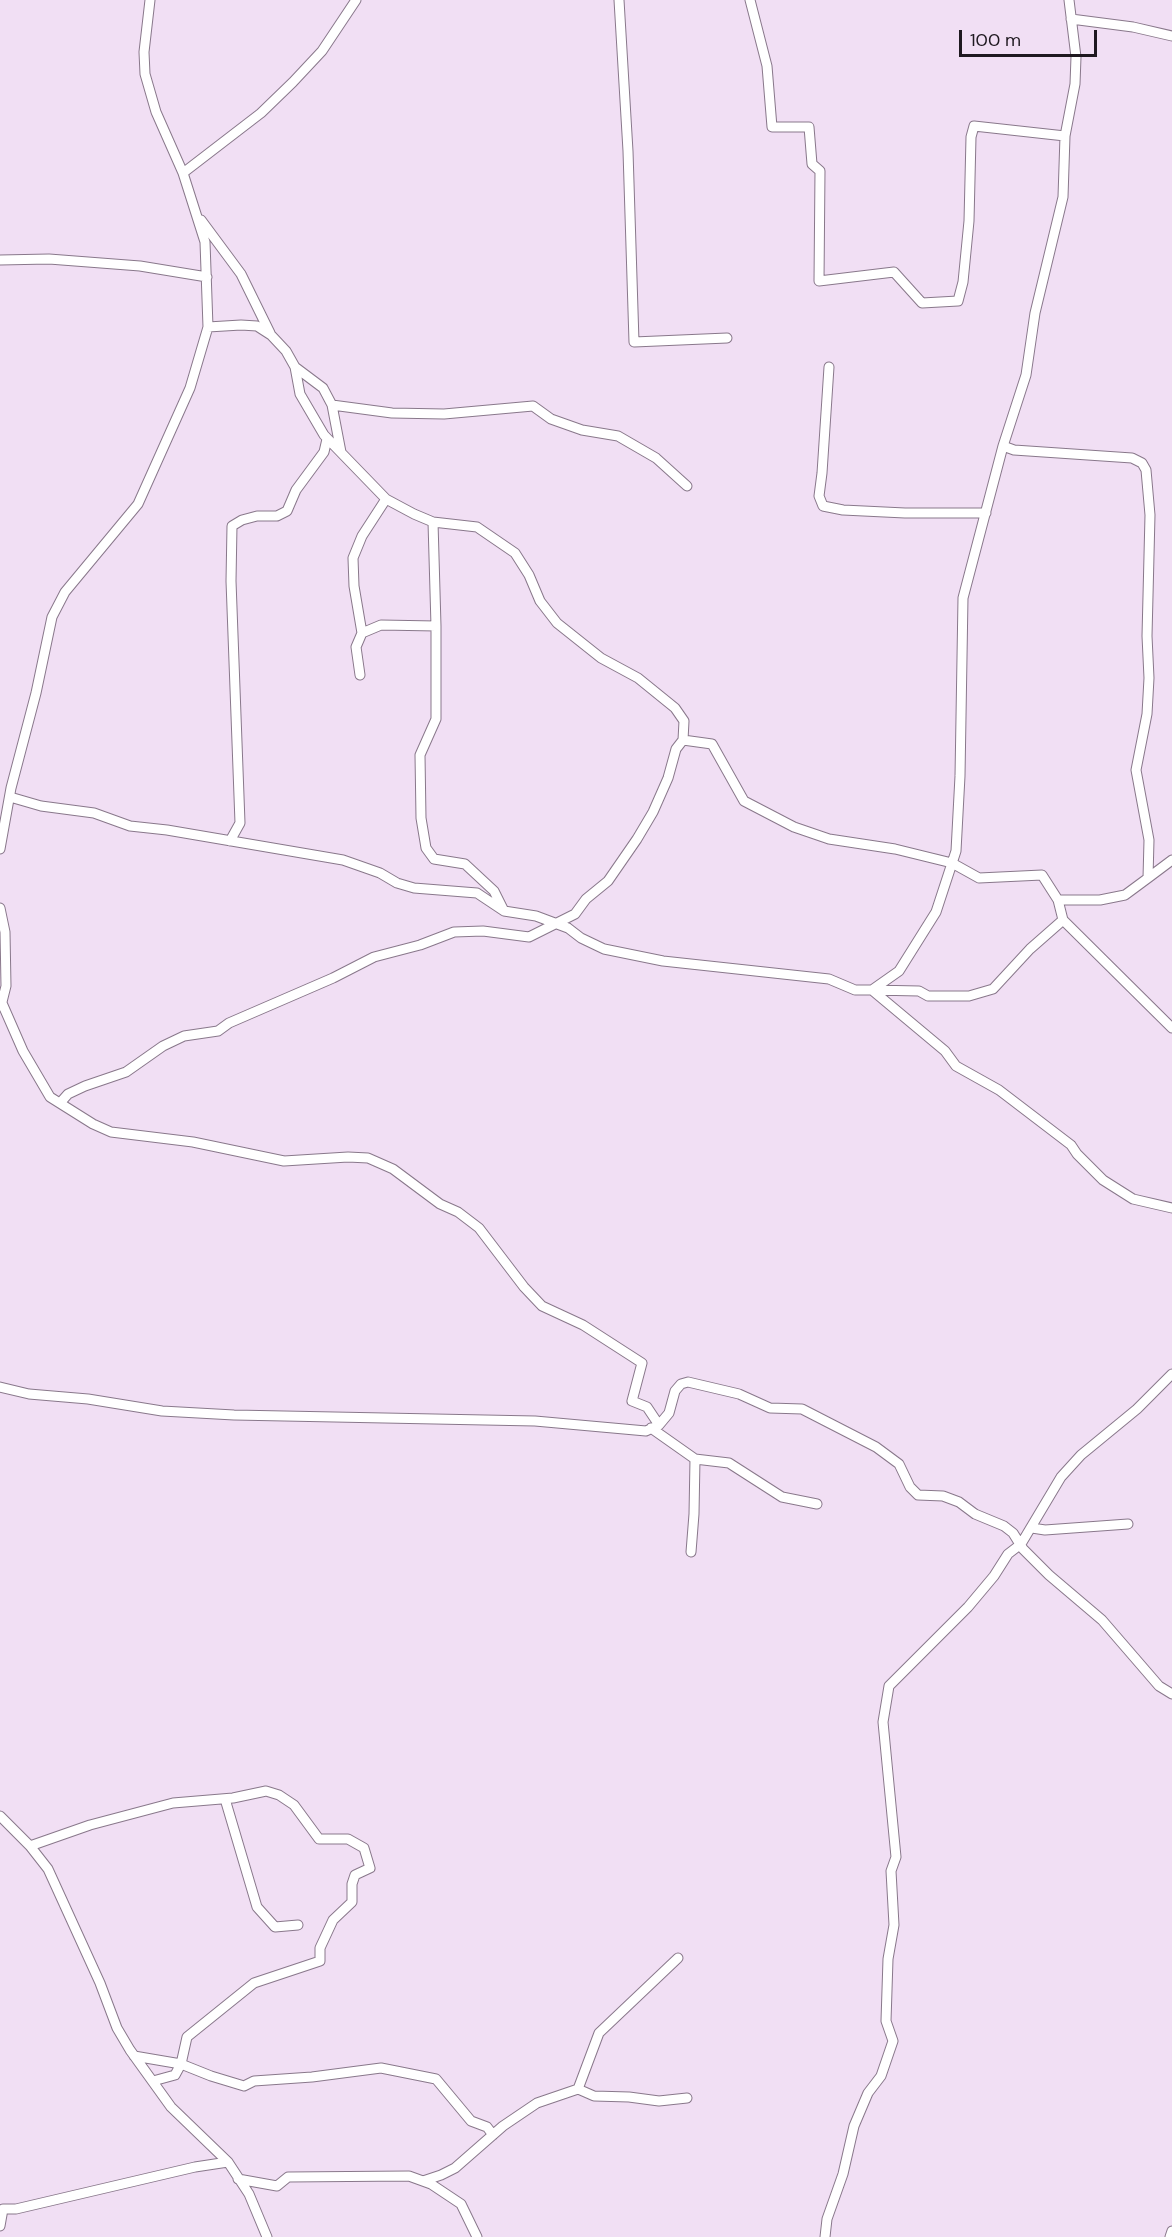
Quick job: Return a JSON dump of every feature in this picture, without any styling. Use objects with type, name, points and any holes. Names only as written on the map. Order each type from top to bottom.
[{"type":"street","points":[[0,849],[10,792],[36,693],[52,617],[65,592],[138,504],[190,388],[208,327],[205,242],[183,173],[156,112],[145,74],[144,52],[150,0]]},
{"type":"street","points":[[183,173],[261,113],[293,82],[322,51],[356,0]]},
{"type":"street","points":[[619,0],[628,151],[634,342],[727,338]]},
{"type":"street","points":[[750,0],[767,66],[772,127],[809,127],[812,164],[820,171],[819,281],[894,272],[922,303],[958,301],[963,282],[968,231],[971,136],[974,126],[1065,136]]},
{"type":"street","points":[[872,990],[898,971],[936,912],[956,851],[960,776],[963,598],[1004,446],[1026,375],[1035,313],[1063,197],[1065,136],[1075,84],[1076,57],[1069,0]]},
{"type":"street","points":[[1071,19],[1134,27],[1172,36]]},
{"type":"street","points":[[198,216],[241,274],[271,335]]},
{"type":"street","points":[[0,260],[49,259],[140,266],[207,277]]},
{"type":"street","points":[[60,1103],[68,1094],[126,1072],[163,1046],[184,1036],[218,1031],[229,1023],[333,978],[374,957],[420,945],[454,932],[483,931],[529,937],[575,914],[586,899],[608,881],[653,812],[668,778],[676,749],[683,740],[684,721],[675,708],[638,678],[601,657],[557,623],[540,601],[529,575],[515,553],[477,527],[433,522],[386,499],[327,439],[311,416],[300,394],[295,367],[286,351],[271,335],[257,326],[208,327]]},
{"type":"street","points":[[295,367],[323,388],[332,405],[341,453]]},
{"type":"street","points":[[829,367],[819,496],[823,506],[843,510],[905,513],[986,513]]},
{"type":"street","points":[[332,405],[392,413],[444,414],[533,406],[550,419],[618,435],[656,458],[687,486]]},
{"type":"street","points":[[230,841],[240,823],[231,581],[232,526],[242,520],[257,516],[277,516],[288,511],[296,490],[324,452],[327,439]]},
{"type":"street","points":[[1004,446],[1014,450],[1132,458],[1142,463],[1146,470],[1150,515],[1147,636],[1149,678],[1147,714],[1136,770],[1149,840],[1148,878]]},
{"type":"street","points":[[360,675],[356,647],[362,633],[354,586],[353,558],[362,536],[386,499]]},
{"type":"street","points":[[433,522],[436,719],[420,755],[421,818],[426,848],[434,859],[465,864],[494,891],[504,911]]},
{"type":"street","points":[[362,633],[381,625],[436,626]]},
{"type":"street","points":[[683,740],[712,744],[744,801],[794,827],[829,839],[895,849],[952,863],[979,878],[1042,875],[1058,900],[1062,920],[1172,1028]]},
{"type":"street","points":[[0,785],[41,806],[94,813],[130,826],[167,830],[343,860],[414,888],[477,893],[504,911],[536,916],[568,928],[604,950],[663,961],[830,980],[855,990],[919,992],[928,996],[969,996],[993,989],[1062,920]]},
{"type":"street","points":[[1058,900],[1100,900],[1125,895],[1172,860]]},
{"type":"street","points":[[0,908],[6,932],[6,986],[1,1006],[23,1051],[50,1097],[93,1124],[111,1132],[193,1142],[284,1161],[348,1156],[368,1158],[393,1169],[440,1204],[458,1212],[479,1228],[524,1287],[542,1306],[583,1325],[642,1364],[632,1401],[647,1407],[655,1427],[695,1459],[729,1463],[782,1497],[817,1504]]},
{"type":"street","points":[[872,990],[945,1051],[956,1066],[999,1090],[1071,1145],[1102,1180],[1133,1199],[1172,1208]]},
{"type":"street","points":[[825,2237],[827,2219],[843,2174],[854,2126],[868,2093],[881,2076],[893,2041],[886,2021],[888,1959],[894,1925],[891,1871],[896,1857],[883,1722],[889,1686],[968,1607],[994,1576],[1008,1554],[1021,1544],[1061,1477],[1081,1455],[1137,1409],[1172,1374]]},
{"type":"street","points":[[0,1387],[29,1394],[172,1412],[535,1421],[646,1431],[655,1427],[669,1413],[675,1391],[681,1384],[688,1382],[739,1394],[770,1408],[802,1409],[876,1447],[899,1464],[910,1487],[918,1495],[943,1496],[959,1502],[975,1514],[1004,1526],[1013,1533],[1049,1575],[1108,1627],[1159,1686],[1172,1694]]},
{"type":"street","points":[[691,1552],[695,1459]]},
{"type":"street","points":[[1032,1528],[1045,1530],[1128,1524]]},
{"type":"street","points":[[30,1846],[90,1825],[173,1803],[225,1799],[266,1791],[279,1796],[300,1812],[319,1839],[348,1839],[364,1848],[370,1868],[355,1875],[352,1884],[352,1902],[333,1920],[320,1948],[320,1961],[254,1983],[188,2037],[181,2064],[175,2075],[153,2081]]},
{"type":"street","points":[[225,1799],[257,1907],[275,1927],[298,1925]]},
{"type":"street","points":[[0,1816],[30,1846],[48,1869],[64,1900],[117,2028],[134,2056],[171,2107],[228,2162],[249,2194],[267,2237]]},
{"type":"street","points":[[578,2089],[599,2032],[678,1958]]},
{"type":"street","points":[[134,2056],[181,2064],[244,2086],[254,2081],[312,2077],[381,2068],[436,2079],[471,2121],[487,2127],[493,2135]]},
{"type":"street","points":[[423,2181],[455,2168],[493,2135],[537,2103],[578,2089],[594,2096],[659,2101],[687,2098]]},
{"type":"street","points":[[0,2226],[3,2209],[16,2209],[195,2167],[228,2162]]},
{"type":"street","points":[[238,2179],[277,2186],[288,2177],[409,2176],[423,2181],[461,2204],[477,2237]]},
{"type":"street","points":[[1170,2237],[1172,2231]]}]
